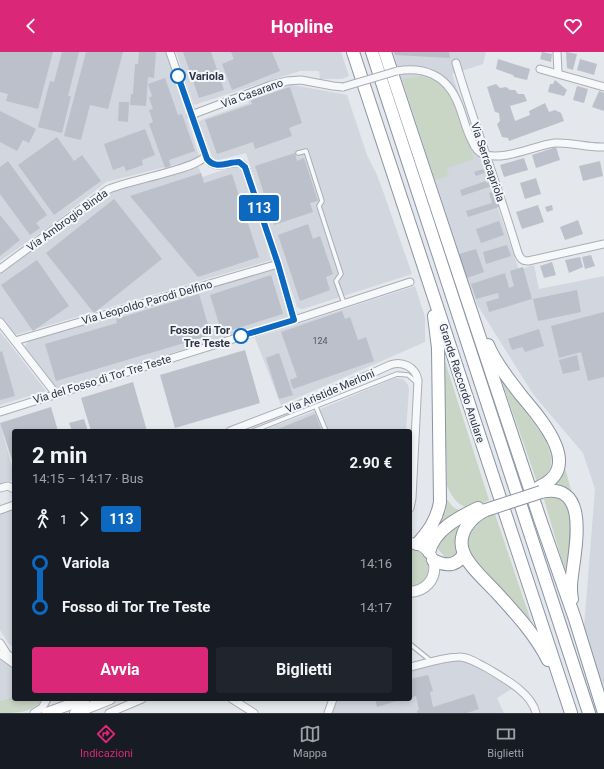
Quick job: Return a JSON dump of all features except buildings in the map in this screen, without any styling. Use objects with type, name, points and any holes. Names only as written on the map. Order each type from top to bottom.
[{"type":"highway","name":"Grande Raccordo Anulare","points":[[353,52],[571,713]]},
{"type":"highway","name":"Grande Raccordo Anulare","points":[[372,52],[589,713]]},
{"type":"highway","points":[[385,52],[540,519],[575,619],[604,713]]},
{"type":"highway","points":[[413,544],[428,532],[435,520],[439,509],[441,496],[438,348],[430,285]]},
{"type":"highway","points":[[464,554],[459,561],[451,565],[441,564],[431,556],[433,540],[445,528],[459,518],[486,507],[540,489],[548,482],[556,471],[558,457],[556,444],[548,429],[497,362],[489,348],[479,319],[465,293]]},
{"type":"highway","points":[[540,489],[560,492],[570,500],[574,510],[577,523],[577,538],[571,587],[575,619]]},
{"type":"highway","points":[[486,507],[476,515],[466,527],[462,540],[464,554],[475,570],[514,612],[542,648],[567,700]]},
{"type":"main road","points":[[412,592],[420,590],[428,584],[434,572],[431,556],[423,547],[413,544]]},
{"type":"main road","points":[[47,713],[80,701]]},
{"type":"main road","points":[[75,713],[105,701]]},
{"type":"street","points":[[170,52],[205,156],[209,162],[216,165],[237,162],[244,166],[278,264],[294,320]]},
{"type":"street","points":[[557,52],[558,74]]},
{"type":"street","name":"Via Serracapriola","points":[[456,63],[484,154],[518,253],[522,260],[530,261],[604,244]]},
{"type":"street","points":[[540,69],[604,87]]},
{"type":"street","name":"Via Casarano","points":[[191,115],[274,84],[287,81],[302,80],[343,87],[397,72],[409,70],[423,71],[437,76],[444,82],[455,97],[470,137],[484,154]]},
{"type":"street","points":[[484,154],[499,156],[554,143],[604,147]]},
{"type":"street","name":"Via Ambrogio Binda","points":[[0,269],[107,190],[123,183],[141,180],[194,164],[202,161],[205,156]]},
{"type":"street","name":"Via Leopoldo Parodi Delfino","points":[[15,341],[278,264]]},
{"type":"street","name":"Via del Fosso di Tor Tre Teste","points":[[0,412],[410,282]]},
{"type":"street","points":[[0,322],[56,394]]},
{"type":"street","name":"Via Aristide Merloni","points":[[235,429],[319,397],[394,364],[404,364],[409,367],[417,377],[418,386],[414,435],[412,494]]},
{"type":"street","points":[[0,488],[8,486],[12,488]]},
{"type":"street","points":[[0,510],[12,505]]},
{"type":"street","points":[[0,643],[12,652]]},
{"type":"street","points":[[0,643],[7,654],[12,658]]},
{"type":"street","points":[[0,654],[12,663]]},
{"type":"street","points":[[412,667],[456,657],[467,658],[513,684],[528,699],[536,713]]},
{"type":"street","points":[[34,713],[42,708],[47,701]]},
{"type":"street","points":[[108,713],[137,701]]},
{"type":"street","points":[[235,701],[254,713]]},
{"type":"street","points":[[328,713],[332,701]]},
{"type":"lane","points":[[298,154],[306,151],[322,201],[319,206],[341,274],[336,281],[344,303]]},
{"type":"lane","name":"Via Aristide Merloni","points":[[258,429],[397,374],[408,375],[418,386]]},
{"type":"lane","points":[[316,407],[325,429]]},
{"type":"lane","points":[[412,646],[432,662]]},
{"type":"shaded area","points":[[0,52],[166,52],[199,156],[197,159],[106,182],[53,224],[0,261]]},
{"type":"shaded area","points":[[176,52],[341,52],[349,76],[342,79],[320,79],[319,71],[300,71],[194,105]]},
{"type":"shaded area","points":[[393,52],[486,52],[483,64],[452,74],[519,270],[534,265],[539,289],[604,276],[604,691],[584,628],[595,489],[583,453],[533,394],[478,306],[470,286]]},
{"type":"shaded area","points":[[287,85],[347,95],[367,155],[377,175],[412,274],[303,309],[297,307],[246,153],[218,160],[215,159],[212,156],[199,122],[203,119],[249,103],[247,98]]},
{"type":"shaded area","points":[[198,165],[202,177],[236,166],[242,169],[271,260],[15,335],[0,317],[0,273],[116,189]]},
{"type":"shaded area","points":[[274,268],[288,317],[57,389],[25,347],[28,341]]},
{"type":"shaded area","points":[[415,286],[425,317],[425,342],[281,405],[255,338]]},
{"type":"shaded area","points":[[0,332],[9,343],[46,391],[0,405]]},
{"type":"shaded area","points":[[395,378],[403,379],[408,385],[409,389],[406,429],[266,429],[323,408]]},
{"type":"shaded area","points":[[0,423],[12,467],[12,480],[0,483]]},
{"type":"shaded area","points":[[12,510],[12,646],[0,630],[0,514]]},
{"type":"shaded area","points":[[0,660],[12,669],[12,697],[0,701]]},
{"type":"shaded area","points":[[452,660],[464,661],[513,688],[497,698],[504,713],[329,713],[335,701],[412,701],[412,670]]},
{"type":"green space","points":[[422,76],[441,84],[450,95],[462,122],[474,159],[447,168],[449,176],[435,180],[402,79]]},
{"type":"green space","points":[[444,358],[489,500],[473,507],[467,507],[459,504],[447,486]]},
{"type":"green space","points":[[500,376],[545,439],[548,446],[551,458],[550,468],[543,478],[537,482]]},
{"type":"green space","points":[[562,457],[574,501],[546,487]]},
{"type":"green space","points":[[445,497],[453,507],[463,512],[436,531],[446,511]]},
{"type":"green space","points":[[555,497],[565,504],[570,516],[571,545],[568,582],[544,499]]},
{"type":"green space","points":[[494,511],[532,624],[530,626],[477,566],[466,549],[470,526]]},
{"type":"green space","points":[[467,519],[458,552],[451,558],[445,557],[437,548],[438,540]]},
{"type":"green space","points":[[412,550],[424,555],[428,561],[428,575],[418,584],[412,586]]},
{"type":"green space","points":[[12,697],[12,701],[41,701],[30,710],[0,713],[0,701]]},
{"type":"bus line","name":"113","points":[[178,76],[205,156],[209,162],[220,166],[239,162],[245,167],[278,264],[294,320],[241,336]]},
{"type":"place","name":"Variola","points":[[178,76]]},
{"type":"place","name":"Fosso di Tor Tre Teste","points":[[241,336]]}]
